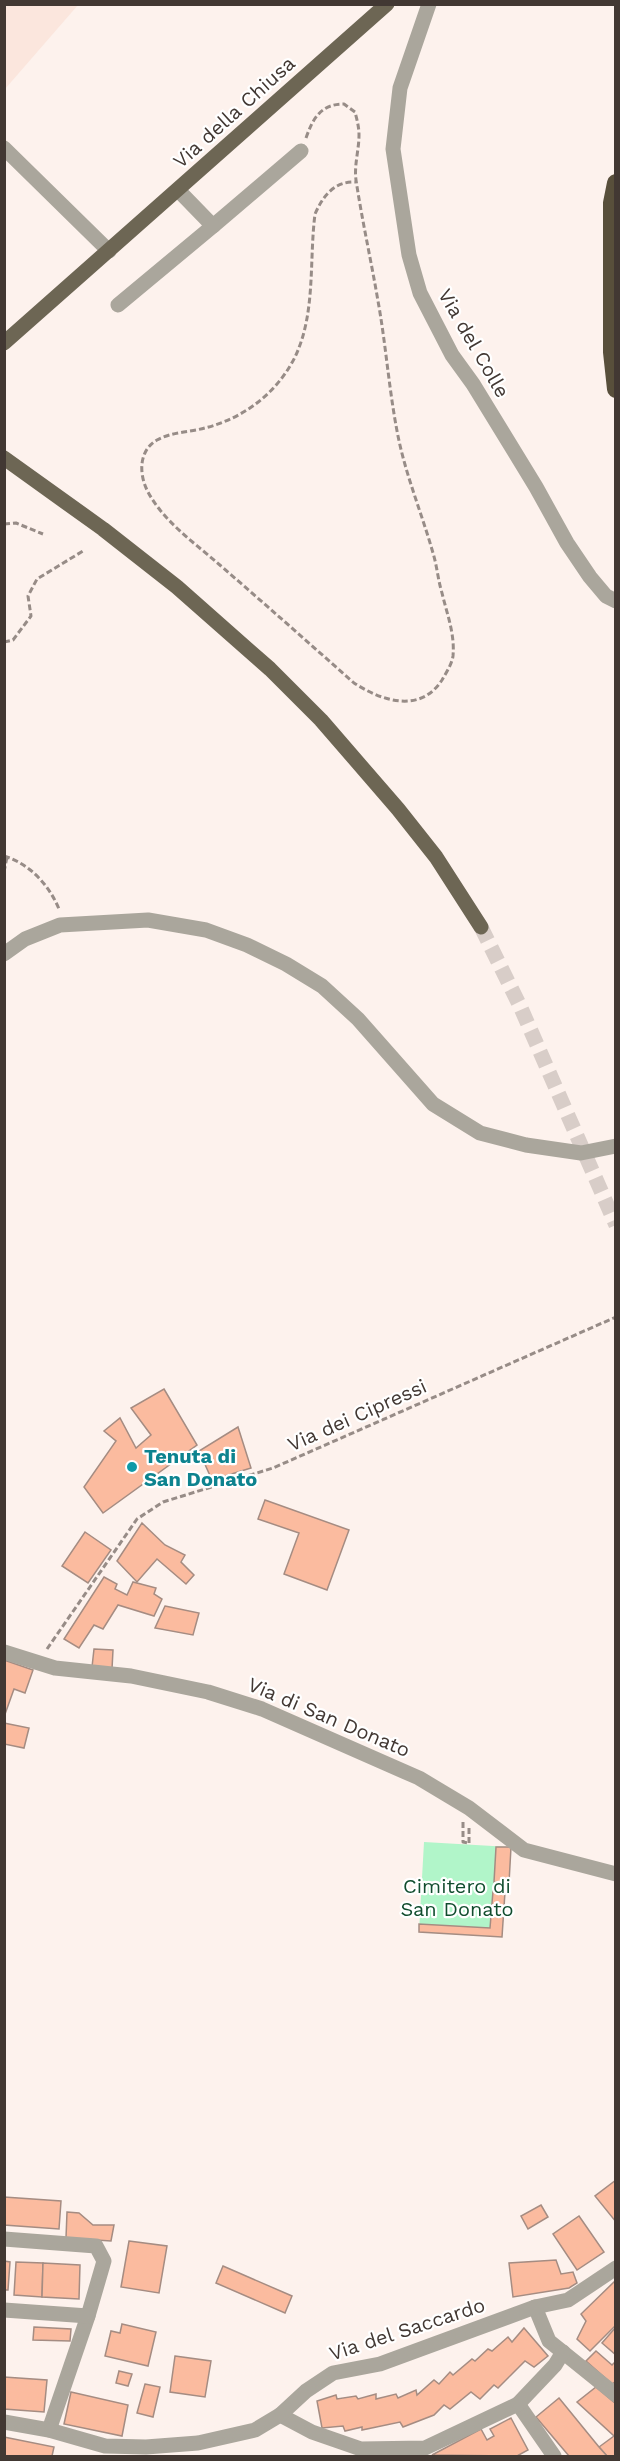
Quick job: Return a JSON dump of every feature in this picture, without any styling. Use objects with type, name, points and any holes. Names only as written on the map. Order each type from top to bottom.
[{"type":"highway","points":[[615,183],[612,203],[612,352],[615,388]]},
{"type":"main road","name":"Via della Chiusa","points":[[4,343],[387,4]]},
{"type":"main road","points":[[5,459],[103,529],[177,587],[270,669],[321,720],[399,809],[436,857],[481,927]]},
{"type":"street","name":"Via del Colle","points":[[429,4],[400,88],[393,149],[409,255],[420,292],[452,355],[473,384],[536,487],[567,543],[590,577],[606,596],[615,601]]},
{"type":"street","points":[[4,148],[109,251]]},
{"type":"street","points":[[118,305],[301,151]]},
{"type":"street","points":[[178,189],[213,226]]},
{"type":"street","points":[[4,954],[25,939],[65,924],[148,920],[206,930],[247,945],[286,964],[322,986],[358,1018],[433,1104],[480,1133],[526,1145],[581,1154],[615,1146]]},
{"type":"street","name":"Via di San Donato","points":[[4,1652],[55,1668],[131,1676],[234,1699],[262,1709],[419,1778],[463,1805],[524,1850],[615,1874]]},
{"type":"street","points":[[4,2239],[96,2246],[104,2261],[88,2316],[49,2430]]},
{"type":"street","name":"Via del Saccardo","points":[[4,2422],[49,2430],[105,2446],[198,2443],[255,2430],[280,2415],[306,2391],[333,2373],[380,2364],[535,2307],[568,2300],[615,2268]]},
{"type":"street","points":[[535,2307],[549,2341],[615,2395]]},
{"type":"street","points":[[4,2310],[88,2316]]},
{"type":"street","points":[[280,2415],[312,2432],[371,2453],[426,2452],[518,2404],[555,2365],[562,2352]]},
{"type":"street","points":[[518,2404],[554,2457]]},
{"type":"path","points":[[301,151],[317,113],[334,104],[344,104],[355,112],[359,131],[355,165],[356,182],[378,299],[398,435],[411,488],[433,553],[451,623],[453,657],[447,672],[436,688],[423,697],[407,702],[390,701],[372,695],[354,683],[193,542],[160,510],[147,491],[141,464],[143,454],[159,439],[207,428],[240,416],[267,396],[294,358],[307,324],[315,214],[322,198],[334,187],[356,182]]},
{"type":"path","points":[[4,524],[16,523],[43,534]]},
{"type":"path","points":[[4,642],[13,640],[31,616],[28,596],[37,579],[83,551]]},
{"type":"path","points":[[4,872],[6,857],[26,867],[54,895],[65,924]]},
{"type":"path","points":[[4,900],[4,912]]},
{"type":"path","name":"Via dei Cipressi","points":[[37,1664],[137,1519],[164,1502],[273,1468],[615,1317]]},
{"type":"path","points":[[463,1805],[463,1842],[469,1843]]},
{"type":"shaded area","points":[[4,5],[78,5],[5,89]]},
{"type":"green space","name":"Cimitero di San Donato","points":[[424,1842],[511,1847],[509,1883],[494,1882],[493,1891],[505,1892],[502,1937],[419,1932]]},
{"type":"building","name":"Tenuta di San Donato","points":[[164,1389],[197,1445],[103,1513],[84,1487],[116,1441],[104,1431],[120,1418],[136,1448],[151,1435],[131,1408]]},
{"type":"building","points":[[238,1427],[251,1468],[212,1480],[199,1451]]},
{"type":"building","points":[[265,1500],[349,1530],[327,1590],[284,1574],[299,1533],[258,1519]]},
{"type":"building","points":[[142,1523],[165,1545],[185,1555],[181,1562],[194,1575],[186,1584],[157,1559],[137,1582],[117,1561]]},
{"type":"building","points":[[85,1532],[111,1550],[88,1583],[62,1566]]},
{"type":"building","points":[[104,1577],[117,1584],[115,1589],[127,1595],[133,1582],[156,1588],[154,1594],[162,1599],[154,1616],[118,1605],[103,1629],[94,1625],[79,1648],[64,1639]]},
{"type":"building","points":[[165,1606],[199,1613],[193,1635],[155,1628]]},
{"type":"building","points":[[94,1649],[113,1650],[112,1669],[92,1667]]},
{"type":"building","points":[[4,1660],[33,1670],[25,1693],[14,1689],[4,1717]]},
{"type":"building","points":[[4,1723],[29,1728],[24,1748],[4,1744]]},
{"type":"building","points":[[496,1847],[511,1847],[509,1883],[494,1882]]},
{"type":"building","points":[[493,1891],[505,1892],[502,1937],[419,1932],[419,1924],[490,1928]]},
{"type":"building","points":[[616,2180],[616,2222],[595,2196]]},
{"type":"building","points":[[4,2197],[61,2201],[59,2229],[4,2225]]},
{"type":"building","points":[[541,2205],[548,2217],[528,2229],[521,2216]]},
{"type":"building","points":[[67,2212],[79,2213],[93,2225],[114,2225],[111,2241],[66,2238]]},
{"type":"building","points":[[579,2216],[604,2252],[577,2270],[553,2234]]},
{"type":"building","points":[[129,2241],[167,2246],[159,2293],[121,2287]]},
{"type":"building","points":[[556,2260],[561,2274],[573,2272],[577,2283],[569,2288],[513,2297],[509,2263]]},
{"type":"building","points":[[4,2261],[10,2262],[8,2290],[4,2290]]},
{"type":"building","points":[[16,2262],[43,2263],[42,2297],[14,2295]]},
{"type":"building","points":[[43,2263],[80,2265],[79,2299],[42,2297]]},
{"type":"building","points":[[223,2266],[292,2296],[285,2313],[216,2283]]},
{"type":"building","points":[[616,2280],[616,2325],[590,2351],[577,2339],[586,2321],[581,2314]]},
{"type":"building","points":[[122,2324],[156,2332],[148,2366],[105,2356],[111,2331],[120,2333]]},
{"type":"building","points":[[34,2327],[71,2329],[70,2341],[33,2340]]},
{"type":"building","points":[[616,2327],[616,2355],[602,2343]]},
{"type":"building","points":[[524,2328],[548,2356],[534,2367],[525,2361],[498,2388],[494,2385],[480,2399],[471,2392],[450,2409],[444,2405],[434,2415],[403,2427],[400,2422],[362,2430],[362,2427],[345,2431],[343,2426],[322,2428],[317,2401],[336,2395],[337,2399],[356,2396],[358,2399],[376,2394],[376,2399],[396,2394],[398,2398],[416,2390],[417,2395],[434,2380],[439,2384],[450,2372],[453,2375],[472,2359],[475,2361],[488,2349],[492,2351],[508,2337],[512,2342]]},
{"type":"building","points":[[596,2351],[612,2365],[616,2361],[616,2381],[612,2384],[586,2361]]},
{"type":"building","points":[[175,2356],[211,2361],[205,2397],[170,2392]]},
{"type":"building","points":[[119,2371],[132,2374],[128,2386],[116,2383]]},
{"type":"building","points":[[4,2377],[47,2380],[44,2412],[4,2409]]},
{"type":"building","points":[[145,2384],[160,2387],[153,2417],[137,2413]]},
{"type":"building","points":[[596,2387],[616,2404],[615,2456],[607,2456],[599,2447],[614,2436],[577,2402]]},
{"type":"building","points":[[71,2392],[128,2405],[122,2436],[64,2424]]},
{"type":"building","points":[[559,2398],[607,2456],[569,2456],[536,2417]]},
{"type":"building","points":[[511,2418],[528,2450],[517,2456],[432,2455],[481,2429],[487,2440],[494,2436],[490,2429]]},
{"type":"building","points":[[4,2437],[54,2447],[52,2456],[4,2456]]},
{"type":"tunnel","points":[[481,927],[520,1006],[616,1225]]},
{"type":"place","name":"Tenuta di San Donato","points":[[132,1467]]}]
